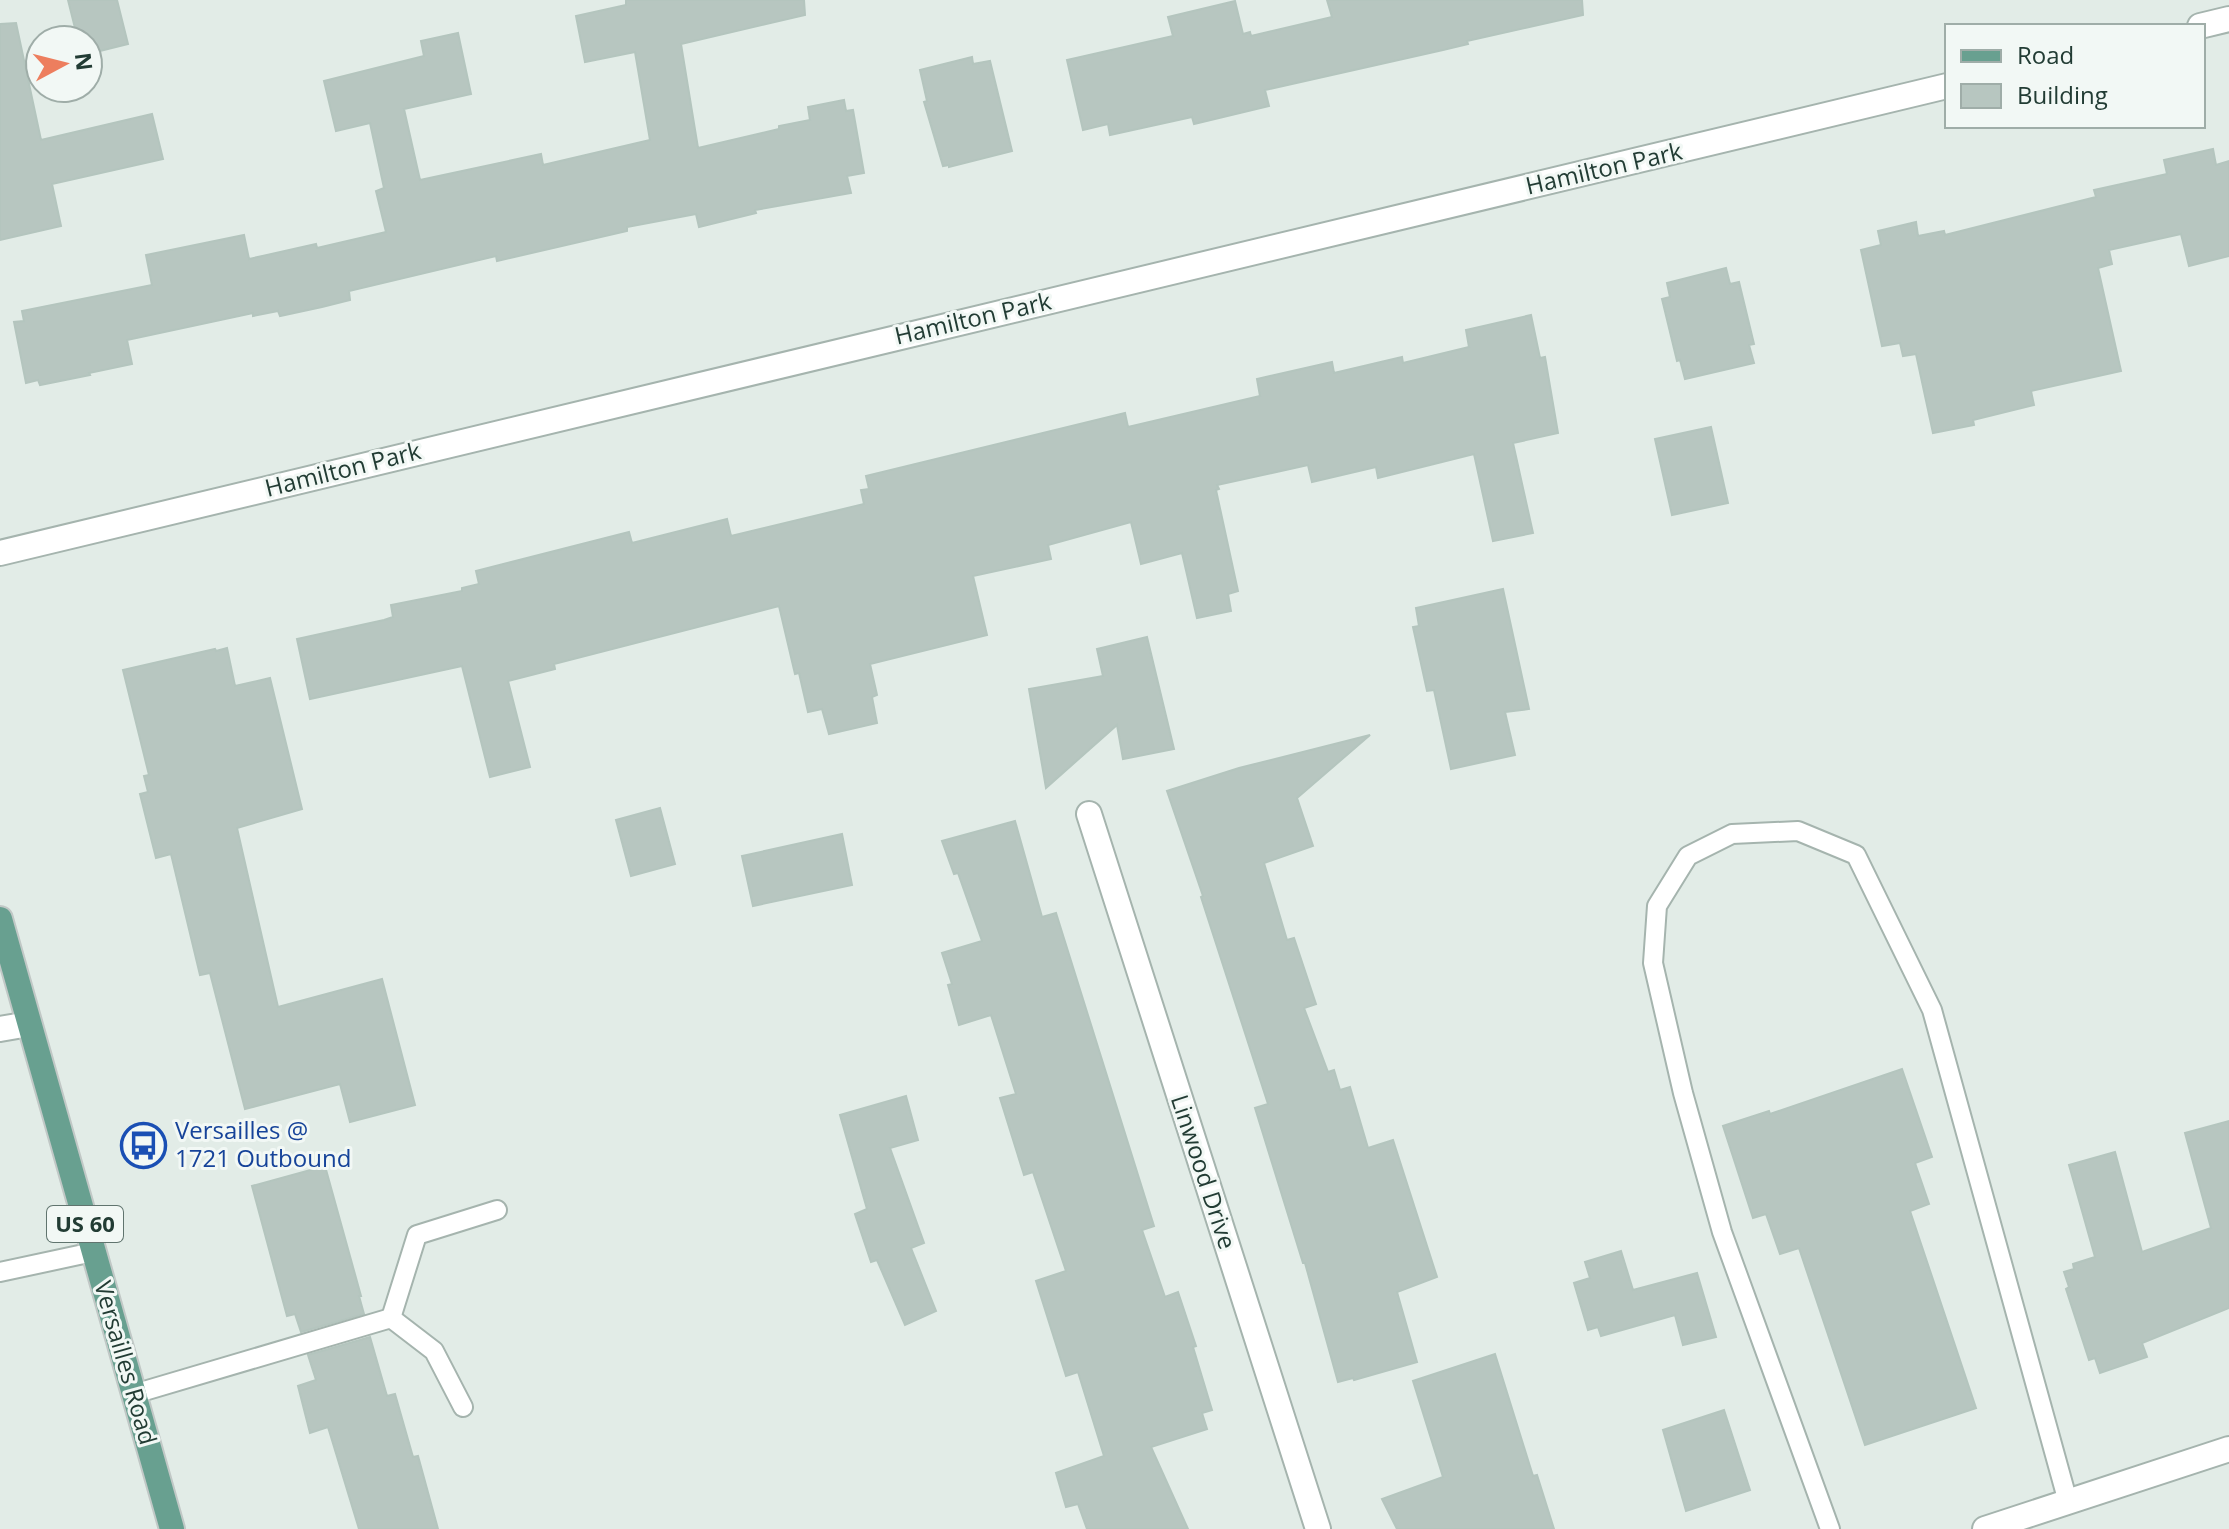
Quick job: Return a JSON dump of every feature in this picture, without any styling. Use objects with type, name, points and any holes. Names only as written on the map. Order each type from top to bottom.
[{"type":"main road","name":"Versailles Road","points":[[0,919],[172,1529]]},
{"type":"street","points":[[2205,25],[2229,19]]},
{"type":"street","name":"Hamilton Park","points":[[0,553],[1945,86]]},
{"type":"street","name":"Linwood Drive","points":[[1089,814],[1318,1529]]},
{"type":"street","points":[[0,1029],[29,1024]]},
{"type":"street","points":[[1985,1529],[2229,1449]]},
{"type":"lane","points":[[1830,1529],[1722,1232],[1683,1093],[1653,963],[1657,906],[1688,856],[1732,834],[1798,831],[1856,855],[1932,1010],[2068,1502]]},
{"type":"lane","points":[[391,1318],[417,1235],[497,1210]]},
{"type":"lane","points":[[0,1272],[93,1252]]},
{"type":"lane","points":[[134,1394],[391,1318]]},
{"type":"lane","points":[[391,1318],[434,1351],[463,1407]]},
{"type":"building","points":[[68,0],[117,0],[128,44],[104,50],[104,24],[74,24]]},
{"type":"building","points":[[626,0],[804,0],[805,15],[681,44],[698,148],[810,120],[808,107],[844,100],[846,111],[853,110],[864,173],[847,176],[851,193],[755,210],[756,213],[699,227],[696,214],[627,227],[627,231],[497,261],[496,256],[349,291],[350,300],[322,307],[280,316],[278,311],[253,316],[253,313],[127,340],[132,364],[40,385],[38,380],[26,383],[14,322],[24,321],[22,311],[152,285],[146,255],[244,235],[249,259],[386,232],[376,191],[384,188],[370,123],[336,131],[324,81],[424,56],[421,41],[458,33],[471,94],[404,109],[420,180],[541,154],[543,165],[650,140],[635,52],[585,62],[576,16],[626,5]]},
{"type":"building","points":[[1327,0],[1582,0],[1583,15],[1265,90],[1269,106],[1194,124],[1192,117],[1110,135],[1108,124],[1083,130],[1067,60],[1173,36],[1168,17],[1235,1],[1243,34],[1250,32],[1251,36],[1332,17]]},
{"type":"building","points":[[16,23],[24,60],[24,104],[33,104],[41,140],[152,114],[163,159],[52,184],[61,226],[0,240],[0,24]]},
{"type":"building","points":[[972,57],[973,64],[990,61],[1012,151],[943,166],[924,102],[927,101],[920,70]]},
{"type":"building","points":[[2213,149],[2216,165],[2229,161],[2229,256],[2189,266],[2181,234],[2109,250],[2112,264],[2098,268],[2121,371],[2031,391],[2034,405],[1973,420],[1974,425],[1933,433],[1916,354],[1903,356],[1900,343],[1882,346],[1861,250],[1881,245],[1878,231],[1916,222],[1918,236],[1944,231],[1945,235],[2096,197],[2094,190],[2167,174],[2164,160]]},
{"type":"building","points":[[1726,268],[1730,284],[1739,282],[1754,344],[1749,345],[1754,363],[1685,379],[1680,360],[1677,361],[1662,299],[1670,297],[1667,283]]},
{"type":"building","points":[[1531,315],[1540,358],[1545,357],[1558,433],[1513,443],[1533,533],[1493,541],[1474,454],[1378,478],[1376,467],[1312,482],[1308,465],[1217,485],[1238,591],[1228,594],[1231,611],[1197,618],[1182,553],[1141,564],[1131,522],[1048,545],[1051,559],[973,576],[987,635],[870,664],[877,695],[872,697],[877,723],[829,734],[822,709],[808,712],[799,673],[795,674],[779,606],[554,664],[555,669],[508,681],[530,767],[490,777],[462,666],[310,699],[297,639],[393,617],[391,605],[462,591],[462,588],[479,584],[476,571],[629,532],[632,543],[727,519],[731,536],[864,504],[861,490],[869,489],[866,476],[1125,413],[1128,427],[1260,396],[1257,379],[1332,362],[1334,373],[1402,357],[1403,363],[1469,347],[1466,330]]},
{"type":"building","points":[[1711,427],[1728,503],[1672,515],[1655,439]]},
{"type":"building","points":[[1503,589],[1529,709],[1505,712],[1515,755],[1451,769],[1434,690],[1427,691],[1413,627],[1419,626],[1416,608]]},
{"type":"building","points":[[1147,637],[1174,749],[1123,759],[1117,725],[1046,788],[1029,689],[1103,676],[1097,649]]},
{"type":"building","points":[[227,648],[235,686],[270,678],[302,809],[237,828],[278,1007],[382,979],[415,1105],[350,1122],[340,1084],[245,1109],[210,973],[200,975],[171,854],[156,858],[140,794],[148,792],[144,776],[149,775],[123,670]]},
{"type":"building","points":[[1370,735],[1297,798],[1313,846],[1264,863],[1287,940],[1294,938],[1316,1004],[1304,1008],[1328,1072],[1334,1070],[1340,1090],[1350,1087],[1368,1148],[1393,1140],[1437,1277],[1397,1292],[1417,1362],[1338,1382],[1305,1263],[1255,1108],[1268,1104],[1167,791],[1239,768]]},
{"type":"building","points":[[660,808],[675,864],[631,876],[616,820]]},
{"type":"building","points":[[1015,821],[1042,917],[1056,913],[1154,1226],[1142,1230],[1165,1297],[1178,1292],[1212,1410],[1202,1413],[1207,1429],[1151,1447],[1188,1529],[1087,1529],[1078,1504],[1066,1507],[1056,1473],[1104,1456],[1078,1372],[1066,1376],[1036,1281],[1066,1271],[1033,1172],[1024,1175],[1000,1098],[1016,1094],[991,1015],[959,1025],[948,985],[952,984],[942,953],[982,941],[958,873],[954,874],[942,841]]},
{"type":"building","points":[[842,834],[852,885],[753,906],[742,856]]},
{"type":"building","points":[[1902,1069],[1932,1157],[1915,1163],[1929,1204],[1910,1211],[1976,1408],[1865,1445],[1799,1248],[1780,1254],[1766,1214],[1753,1218],[1723,1126],[1769,1111],[1770,1114]]},
{"type":"building","points":[[906,1096],[918,1140],[890,1148],[924,1243],[911,1248],[936,1311],[905,1325],[877,1260],[871,1262],[855,1214],[867,1209],[840,1115]]},
{"type":"building","points":[[2229,1121],[2229,1308],[2142,1343],[2147,1357],[2100,1373],[2095,1358],[2089,1360],[2066,1289],[2069,1287],[2064,1272],[2074,1269],[2073,1264],[2095,1257],[2069,1165],[2115,1152],[2142,1252],[2211,1228],[2185,1133]]},
{"type":"building","points":[[325,1166],[364,1314],[301,1332],[295,1314],[287,1316],[252,1186]]},
{"type":"building","points":[[1621,1251],[1633,1290],[1697,1273],[1716,1337],[1683,1345],[1675,1315],[1601,1336],[1598,1327],[1588,1330],[1574,1283],[1590,1278],[1585,1262]]},
{"type":"building","points":[[370,1337],[387,1396],[395,1394],[413,1457],[418,1456],[438,1529],[359,1529],[328,1427],[310,1433],[298,1386],[316,1380],[308,1355]]},
{"type":"building","points":[[1495,1354],[1533,1476],[1537,1475],[1554,1529],[1397,1529],[1382,1499],[1443,1477],[1413,1381]]},
{"type":"building","points":[[1724,1410],[1750,1490],[1686,1511],[1663,1430]]},
{"type":"place","name":"Versailles @ 1721 Outbound","points":[[144,1145]]}]
